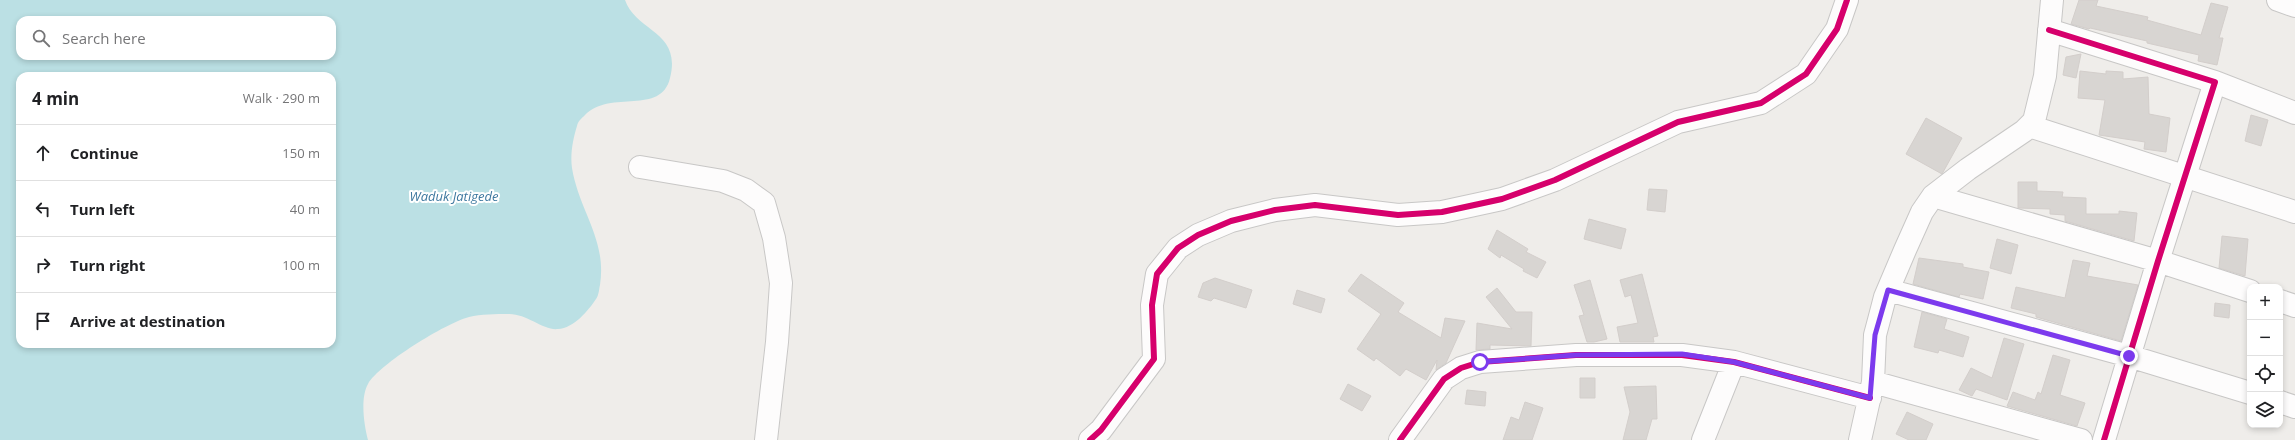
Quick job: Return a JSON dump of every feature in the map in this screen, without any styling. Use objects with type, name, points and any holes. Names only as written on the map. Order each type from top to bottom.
[{"type":"street","points":[[1090,440],[1101,430],[1154,359],[1152,305],[1157,274],[1178,248],[1198,235],[1231,222],[1276,210],[1315,205],[1398,215],[1442,212],[1502,199],[1555,180],[1678,122],[1761,103],[1806,74],[1837,29],[1847,0]]},
{"type":"street","points":[[1860,440],[1871,390],[1875,335],[1888,290],[1922,212],[1933,196],[2034,121],[2045,76],[2052,0]]},
{"type":"street","points":[[2278,0],[2295,6]]},
{"type":"street","points":[[2050,30],[2215,82],[2295,113]]},
{"type":"street","points":[[2104,440],[2184,177],[2215,82]]},
{"type":"street","points":[[2029,126],[2295,212]]},
{"type":"street","points":[[640,167],[723,181],[746,190],[764,203],[774,238],[780,283],[777,342],[766,440]]},
{"type":"street","points":[[1933,196],[2158,261],[2247,290]]},
{"type":"street","points":[[1888,290],[2129,356],[2247,392]]},
{"type":"street","points":[[2283,302],[2295,306]]},
{"type":"street","points":[[1400,440],[1444,379],[1461,368],[1480,362],[1576,355],[1682,354],[1734,362],[1871,390],[2081,440]]},
{"type":"street","points":[[1703,440],[1734,362]]},
{"type":"street","points":[[2283,403],[2295,407]]},
{"type":"water","name":"Waduk Jatigede","points":[[0,0],[625,0],[631,11],[638,19],[664,41],[670,50],[672,62],[670,78],[665,89],[657,96],[646,100],[608,104],[596,108],[580,120],[574,136],[571,157],[572,168],[580,198],[600,253],[600,285],[597,297],[593,304],[585,314],[570,326],[564,328],[553,329],[515,314],[483,315],[469,317],[445,327],[414,345],[385,366],[368,384],[363,404],[368,440],[0,440]]},
{"type":"building","points":[[2079,0],[2098,0],[2096,6],[2148,17],[2147,20],[2201,35],[2211,3],[2228,7],[2219,38],[2223,38],[2217,65],[2198,61],[2199,55],[2147,43],[2147,41],[2071,24]]},
{"type":"building","points":[[2081,54],[2076,78],[2063,75],[2066,57]]},
{"type":"building","points":[[2080,71],[2106,74],[2106,71],[2123,72],[2123,79],[2148,77],[2149,114],[2170,118],[2166,152],[2144,149],[2145,142],[2099,135],[2105,100],[2078,98]]},
{"type":"building","points":[[2251,115],[2268,120],[2261,146],[2245,141]]},
{"type":"building","points":[[1926,118],[1962,138],[1942,174],[1906,154]]},
{"type":"building","points":[[2018,182],[2037,182],[2037,191],[2063,192],[2062,197],[2086,198],[2086,214],[2119,214],[2119,211],[2137,213],[2134,241],[2065,221],[2065,215],[2050,214],[2050,209],[2018,208]]},
{"type":"building","points":[[1649,189],[1667,190],[1665,212],[1647,210]]},
{"type":"building","points":[[1589,219],[1626,229],[1621,249],[1584,239]]},
{"type":"building","points":[[1497,230],[1528,249],[1526,252],[1546,262],[1537,278],[1523,271],[1524,269],[1501,255],[1500,258],[1488,249]]},
{"type":"building","points":[[2222,236],[2248,239],[2245,276],[2219,268]]},
{"type":"building","points":[[1997,239],[2018,245],[2011,274],[1990,268]]},
{"type":"building","points":[[1919,258],[1963,264],[1963,267],[1989,272],[1983,299],[1960,294],[1959,297],[1913,284]]},
{"type":"building","points":[[2073,260],[2090,263],[2087,276],[2138,285],[2121,341],[2036,317],[2036,314],[2011,308],[2016,287],[2065,298]]},
{"type":"building","points":[[1361,274],[1404,303],[1398,312],[1441,338],[1445,318],[1465,321],[1446,363],[1436,370],[1437,360],[1426,380],[1406,369],[1400,376],[1376,358],[1374,361],[1357,349],[1381,314],[1348,291]]},
{"type":"building","points":[[1642,274],[1658,336],[1653,337],[1654,342],[1620,342],[1617,327],[1638,323],[1631,295],[1625,297],[1620,280]]},
{"type":"building","points":[[1215,278],[1252,290],[1246,308],[1214,298],[1211,301],[1198,297],[1203,283]]},
{"type":"building","points":[[1590,280],[1607,339],[1594,342],[1587,342],[1579,316],[1584,315],[1574,285]]},
{"type":"building","points":[[1497,288],[1516,312],[1532,312],[1531,346],[1490,345],[1490,349],[1476,350],[1477,323],[1512,329],[1486,297]]},
{"type":"building","points":[[1297,290],[1325,299],[1321,313],[1293,304]]},
{"type":"building","points":[[2215,303],[2230,305],[2229,318],[2214,316]]},
{"type":"building","points":[[1922,312],[1947,319],[1944,329],[1969,337],[1963,357],[1939,350],[1938,353],[1914,347]]},
{"type":"building","points":[[2004,338],[2024,344],[2007,400],[1976,389],[1972,396],[1959,390],[1971,368],[1992,378]]},
{"type":"building","points":[[2053,355],[2070,360],[2060,395],[2085,403],[2077,426],[2007,406],[2013,392],[2035,400],[2038,392],[2041,394]]},
{"type":"building","points":[[1580,378],[1595,378],[1595,398],[1580,398]]},
{"type":"building","points":[[1348,384],[1371,396],[1362,411],[1340,399]]},
{"type":"building","points":[[1656,386],[1657,419],[1652,419],[1646,440],[1623,440],[1630,412],[1624,387]]},
{"type":"building","points":[[1467,390],[1486,392],[1485,406],[1465,404]]},
{"type":"building","points":[[1525,402],[1543,408],[1532,440],[1503,440],[1511,417],[1519,420]]},
{"type":"building","points":[[1907,412],[1933,424],[1926,440],[1909,440],[1896,434]]},
{"type":"cycle path","points":[[1090,440],[1101,430],[1154,359],[1152,305],[1157,274],[1178,248],[1198,235],[1231,221],[1275,210],[1315,205],[1398,215],[1442,212],[1502,199],[1555,180],[1678,122],[1761,103],[1806,74],[1837,29],[1847,0]]},
{"type":"cycle path","points":[[2049,30],[2215,82],[2158,261],[2104,440]]},
{"type":"cycle path","points":[[1400,440],[1444,379],[1461,368],[1480,362],[1576,355],[1682,355],[1734,362],[1870,398]]},
{"type":"route","points":[[1480,362],[1576,355],[1682,354],[1734,362],[1870,398],[1873,382],[1875,335],[1885,296],[1888,290],[2129,356]]}]
